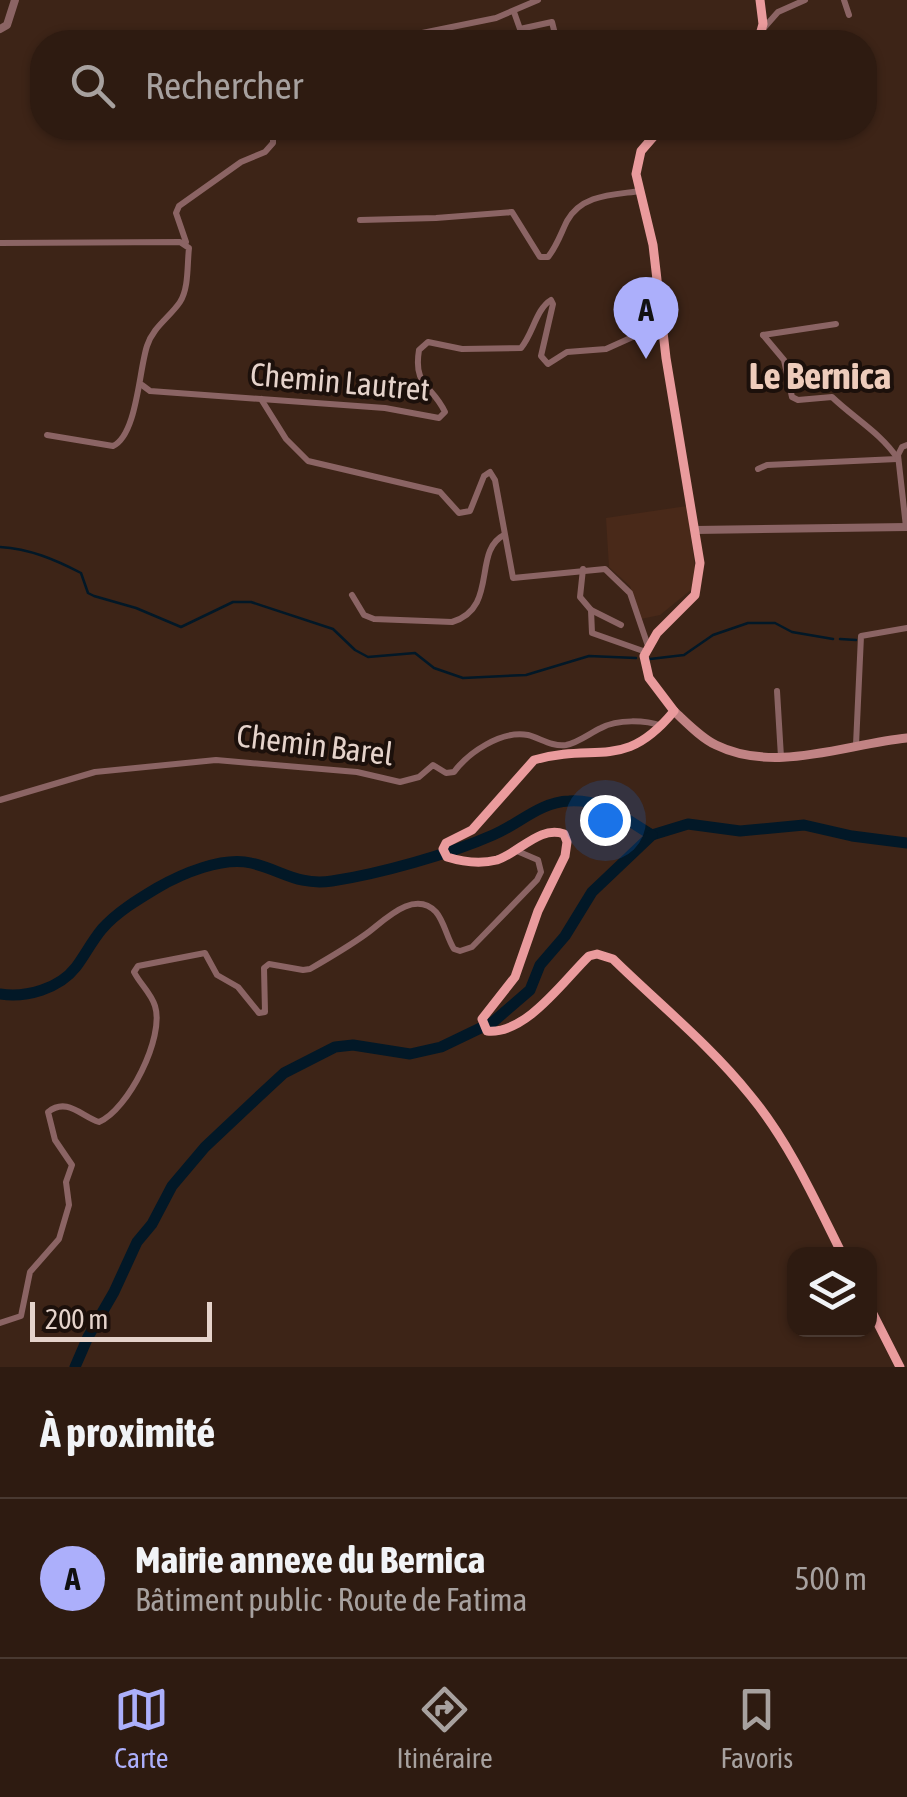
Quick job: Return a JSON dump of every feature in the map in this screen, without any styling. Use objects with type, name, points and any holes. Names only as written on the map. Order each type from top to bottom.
[{"type":"main road","points":[[760,0],[762,30]]},
{"type":"main road","points":[[651,140],[637,162],[640,191],[653,245],[700,563],[698,588],[647,649],[645,671],[674,711],[718,746],[748,756],[781,758],[907,738]]},
{"type":"main road","points":[[674,711],[639,745],[621,751],[534,760],[472,830],[446,842],[443,849],[447,857],[486,862],[551,831],[561,832],[566,838],[565,856],[538,911],[515,977],[482,1019],[487,1031],[494,1032],[517,1022],[541,1006],[589,956],[613,959],[749,1093],[797,1167],[838,1247]]},
{"type":"main road","points":[[877,1322],[900,1367]]},
{"type":"street","points":[[0,28],[7,26],[15,0]]},
{"type":"street","points":[[432,30],[514,12],[538,0]]},
{"type":"street","points":[[762,30],[778,12],[805,0]]},
{"type":"street","points":[[844,0],[849,15]]},
{"type":"street","points":[[514,12],[520,29],[552,22],[554,30]]},
{"type":"street","points":[[47,435],[118,445],[125,437],[142,385],[147,344],[182,299],[189,248],[176,212],[241,162],[265,152],[273,140]]},
{"type":"street","points":[[360,220],[512,212],[540,258],[548,257],[570,215],[582,203],[640,191]]},
{"type":"street","points":[[0,243],[186,244]]},
{"type":"street","name":"Chemin Lautret","points":[[142,385],[150,391],[385,408],[439,418],[445,412],[442,405],[418,379],[416,367],[418,350],[428,342],[462,349],[521,348],[544,304],[551,300],[554,304],[541,356],[548,364],[568,352],[606,350],[654,328],[664,328]]},
{"type":"street","points":[[836,324],[762,335],[784,360],[792,397],[798,400],[828,395],[882,437],[898,459]]},
{"type":"street","points":[[261,399],[286,439],[308,460],[440,492],[459,513],[470,511],[484,476],[490,472],[495,480],[513,578],[605,569],[626,587],[633,599],[647,649],[632,648],[592,633],[591,610]]},
{"type":"street","points":[[695,530],[906,527],[898,459],[899,450],[907,446]]},
{"type":"street","points":[[758,469],[767,464],[898,459]]},
{"type":"street","points":[[352,595],[364,615],[374,619],[461,619],[477,604],[494,542],[504,535]]},
{"type":"street","points":[[583,569],[580,597],[591,610],[621,625]]},
{"type":"street","points":[[856,745],[861,636],[907,628]]},
{"type":"street","points":[[777,691],[781,758]]},
{"type":"street","name":"Chemin Barel","points":[[0,800],[95,772],[225,759],[357,772],[400,782],[420,777],[433,765],[446,773],[454,772],[463,760],[488,744],[512,735],[524,734],[567,745],[606,725],[649,722],[662,726]]},
{"type":"street","points":[[0,1323],[21,1316],[30,1272],[59,1239],[70,1205],[66,1182],[72,1165],[55,1140],[48,1112],[65,1105],[99,1122],[109,1118],[150,1054],[156,1032],[156,1008],[134,972],[138,966],[205,953],[217,974],[238,987],[259,1013],[266,1012],[264,968],[269,964],[310,969],[370,932],[387,915],[407,906],[426,906],[436,913],[454,949],[472,947],[537,880],[538,860],[516,850]]},
{"type":"shaded area","points":[[687,506],[696,575],[692,589],[660,615],[641,619],[630,586],[609,567],[606,518]]},
{"type":"waterway","points":[[0,547],[32,552],[61,563],[81,573],[88,593],[181,627],[233,602],[251,602],[333,629],[368,657],[415,653],[434,668],[463,678],[526,675],[589,656],[636,658]]},
{"type":"waterway","points":[[650,659],[684,655],[713,635],[748,623],[775,623],[792,632],[833,639]]},
{"type":"waterway","points":[[840,639],[856,640]]},
{"type":"waterway","points":[[0,994],[31,993],[61,981],[76,967],[102,929],[121,912],[190,872],[240,861],[309,881],[351,878],[456,849],[558,802],[581,801],[603,806],[652,835],[688,824],[740,831],[804,825],[907,843]]},
{"type":"waterway","points":[[75,1367],[137,1242],[152,1224],[172,1186],[205,1147],[284,1073],[335,1047],[353,1045],[410,1054],[441,1047],[493,1022],[530,990],[540,965],[565,936],[592,892],[652,835]]},
{"type":"place","name":"Mairie annexe du Bernica","points":[[646,359]]},
{"type":"district","name":"Le Bernica","points":[[820,376]]}]
